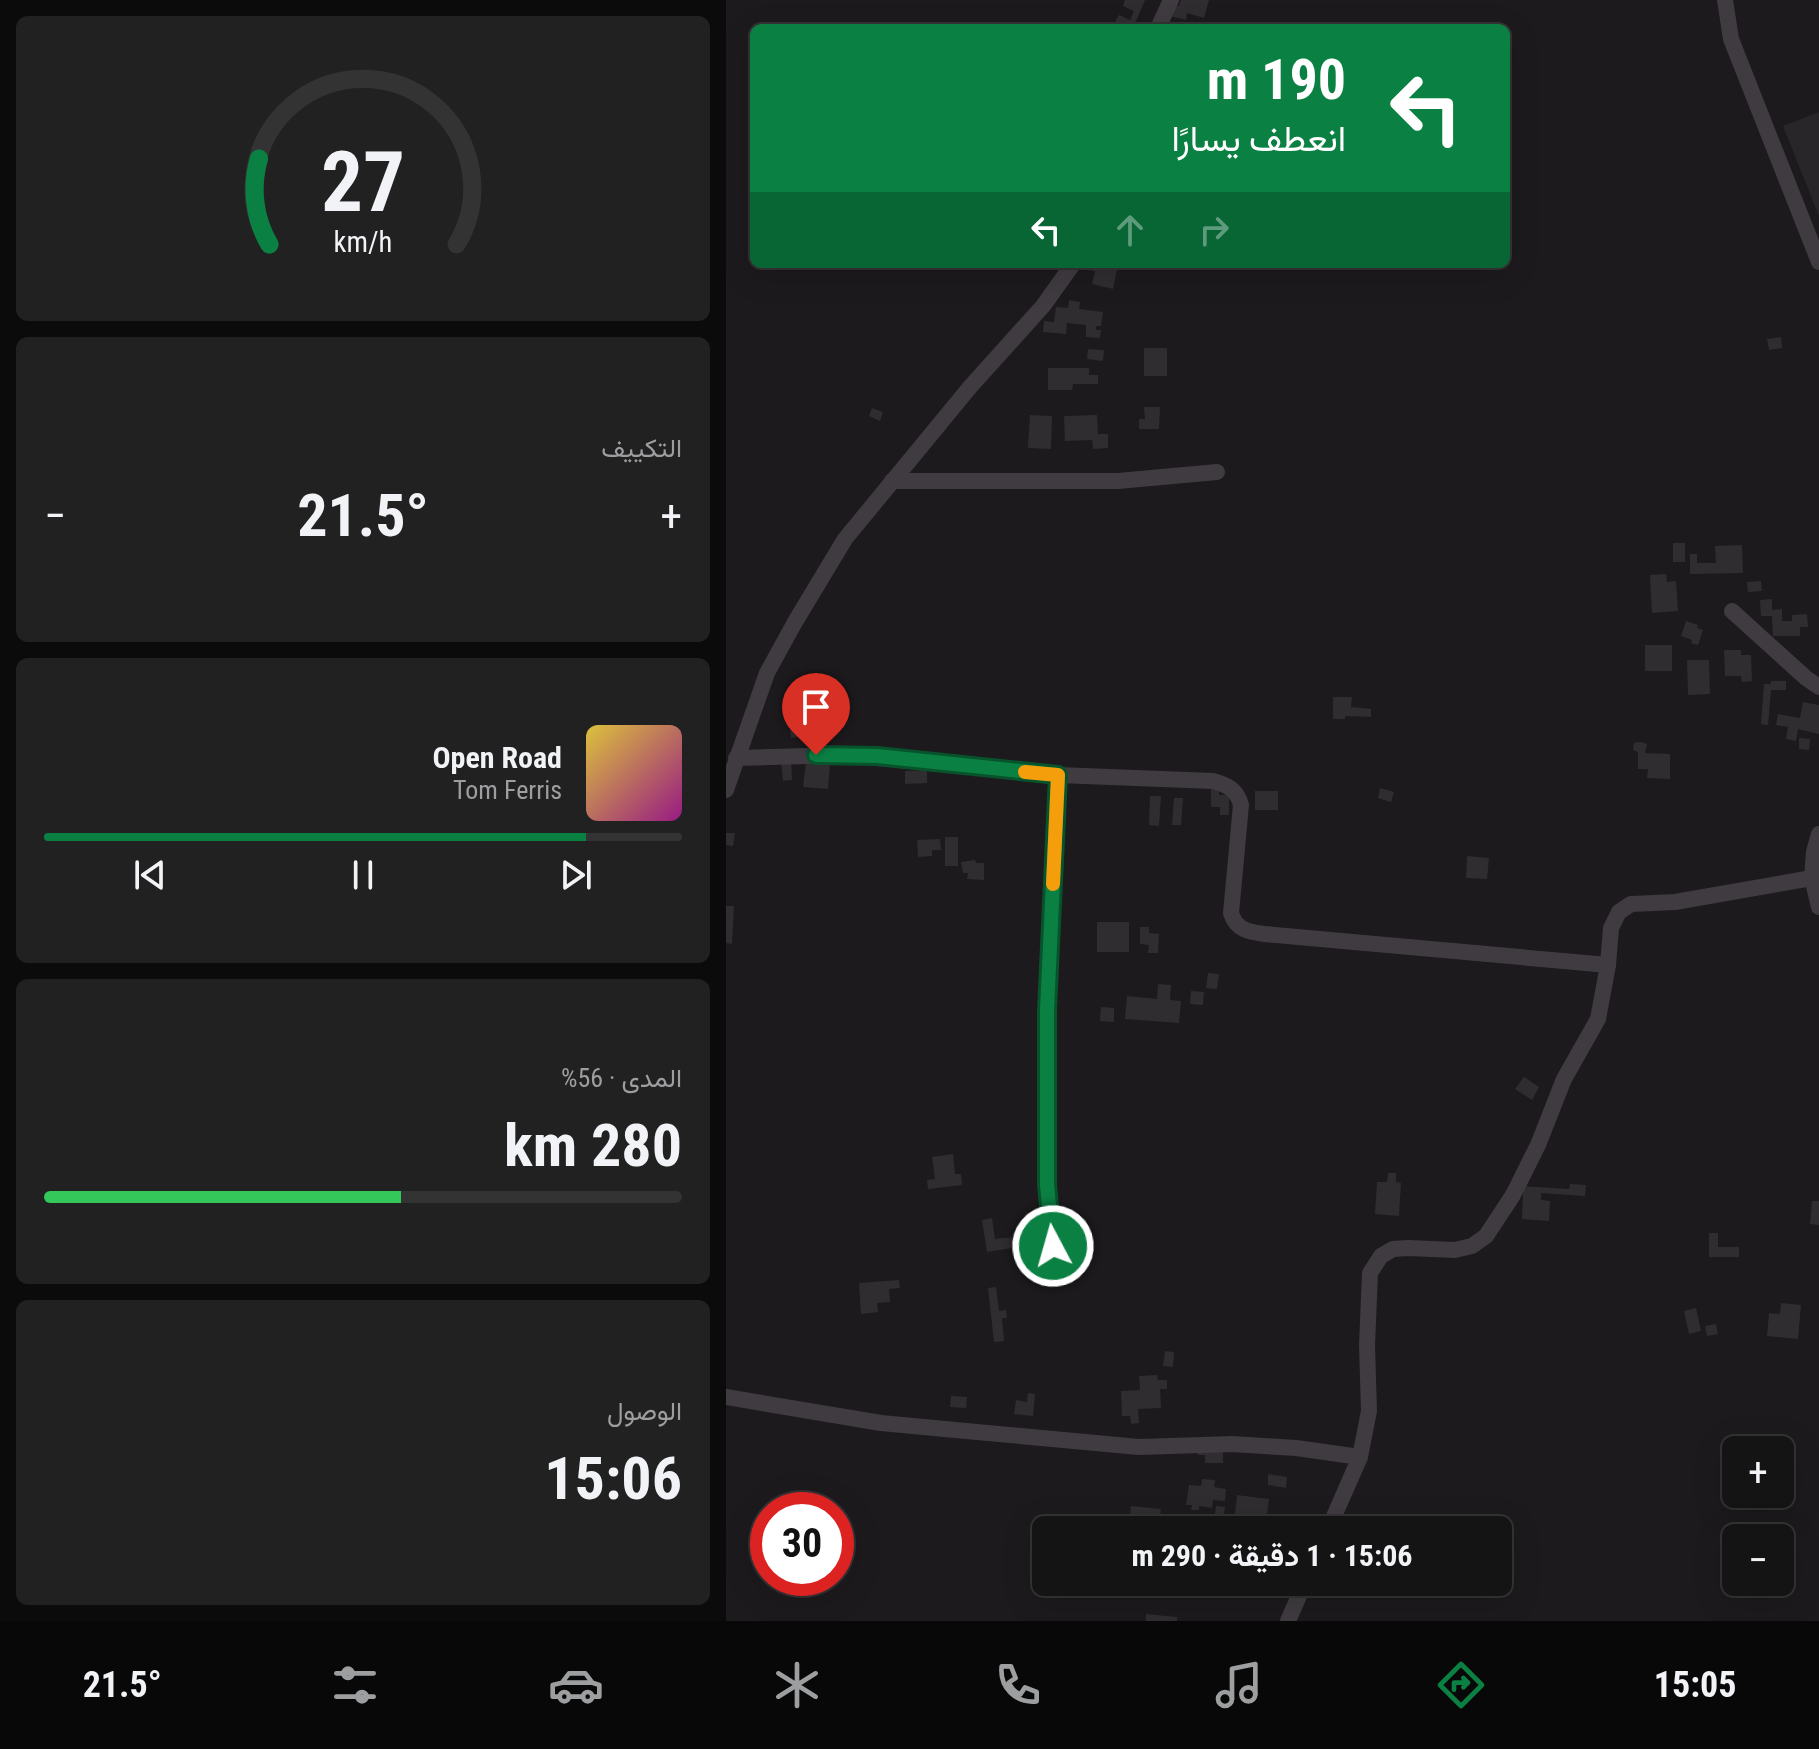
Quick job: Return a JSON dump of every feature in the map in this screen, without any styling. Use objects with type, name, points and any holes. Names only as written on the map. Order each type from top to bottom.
[{"type":"street","points":[[1160,24],[1171,0]]},
{"type":"street","points":[[1725,0],[1731,39],[1747,84],[1819,262]]},
{"type":"street","points":[[726,790],[767,673],[845,539],[970,387],[1043,306],[1070,268]]},
{"type":"street","points":[[892,481],[1118,481],[1217,472]]},
{"type":"street","points":[[1732,611],[1819,687]]},
{"type":"street","points":[[736,758],[845,755],[1058,775],[1213,781],[1233,790],[1241,805],[1231,913],[1239,928],[1265,934],[1608,965]]},
{"type":"street","points":[[1057,1276],[1047,1185],[1046,1125],[1047,1010],[1058,775]]},
{"type":"street","points":[[1819,834],[1812,878],[1819,907]]},
{"type":"street","points":[[1334,1516],[1360,1457],[1369,1411],[1367,1345],[1370,1273],[1381,1256],[1393,1249],[1455,1250],[1472,1246],[1486,1236],[1513,1195],[1538,1145],[1564,1079],[1598,1019],[1611,928],[1619,912],[1631,904],[1675,902],[1812,878]]},
{"type":"street","points":[[726,1397],[881,1423],[1139,1447],[1232,1444],[1296,1448],[1360,1457]]},
{"type":"street","points":[[1288,1621],[1299,1596]]},
{"type":"shaded area","points":[[1819,112],[1819,216],[1783,126]]},
{"type":"building","points":[[1125,0],[1145,0],[1135,24],[1115,22],[1119,15],[1130,20],[1134,11],[1123,6]]},
{"type":"building","points":[[1181,0],[1209,0],[1204,18],[1187,13],[1186,20],[1166,15],[1169,3],[1179,6]]},
{"type":"building","points":[[1117,268],[1113,289],[1092,284],[1095,271],[1087,270]]},
{"type":"building","points":[[1069,300],[1080,302],[1079,309],[1103,312],[1101,326],[1096,326],[1096,330],[1101,330],[1100,338],[1086,337],[1086,325],[1067,323],[1066,334],[1043,332],[1044,321],[1054,322],[1056,307],[1068,308]]},
{"type":"building","points":[[1781,337],[1782,348],[1769,350],[1767,339]]},
{"type":"building","points":[[1144,348],[1167,348],[1167,376],[1144,376]]},
{"type":"building","points":[[1088,349],[1104,350],[1103,361],[1087,359]]},
{"type":"building","points":[[1048,368],[1089,368],[1089,375],[1098,375],[1098,384],[1073,384],[1072,390],[1048,390]]},
{"type":"building","points":[[1144,407],[1160,407],[1159,429],[1139,429],[1139,419],[1145,419]]},
{"type":"building","points":[[872,408],[883,412],[880,421],[869,416]]},
{"type":"building","points":[[1030,415],[1052,416],[1051,449],[1028,448]]},
{"type":"building","points":[[1097,415],[1098,434],[1108,434],[1108,448],[1093,449],[1092,440],[1065,441],[1064,416]]},
{"type":"building","points":[[1673,543],[1685,543],[1685,562],[1673,562]]},
{"type":"building","points":[[1742,545],[1743,573],[1690,574],[1690,554],[1697,554],[1697,563],[1716,563],[1715,546]]},
{"type":"building","points":[[1666,574],[1667,582],[1676,581],[1678,611],[1652,613],[1650,575]]},
{"type":"building","points":[[1761,581],[1762,591],[1748,592],[1747,582]]},
{"type":"building","points":[[1772,599],[1772,610],[1782,609],[1782,621],[1792,621],[1792,615],[1807,614],[1808,627],[1800,627],[1800,636],[1773,636],[1772,616],[1761,616],[1760,600]]},
{"type":"building","points":[[1686,621],[1703,630],[1698,645],[1681,636]]},
{"type":"building","points":[[1645,645],[1672,645],[1672,671],[1645,671]]},
{"type":"building","points":[[1724,650],[1741,650],[1741,655],[1751,655],[1752,681],[1742,682],[1741,676],[1725,676]]},
{"type":"building","points":[[1687,660],[1709,660],[1710,694],[1688,695]]},
{"type":"building","points":[[819,675],[831,677],[830,695],[817,694]]},
{"type":"building","points":[[1771,681],[1786,681],[1786,690],[1771,690],[1768,725],[1761,724],[1764,684],[1771,684]]},
{"type":"building","points":[[1333,697],[1352,697],[1351,707],[1371,709],[1371,717],[1333,719]]},
{"type":"building","points":[[1803,702],[1819,705],[1819,734],[1798,729],[1796,741],[1786,739],[1788,727],[1776,725],[1778,714],[1800,718]]},
{"type":"building","points":[[820,726],[821,734],[791,738],[790,730]]},
{"type":"building","points":[[1799,738],[1810,739],[1809,750],[1799,749]]},
{"type":"building","points":[[1634,743],[1647,744],[1645,753],[1670,754],[1670,779],[1647,778],[1648,769],[1638,769],[1638,752],[1633,750]]},
{"type":"building","points":[[791,760],[792,780],[783,781],[781,761]]},
{"type":"building","points":[[806,762],[830,764],[828,789],[803,787]]},
{"type":"building","points":[[927,770],[927,783],[905,784],[905,771]]},
{"type":"building","points":[[1211,788],[1219,788],[1219,795],[1229,795],[1229,815],[1220,815],[1220,807],[1211,807]]},
{"type":"building","points":[[1380,788],[1394,792],[1391,802],[1378,798]]},
{"type":"building","points":[[1255,791],[1278,791],[1278,810],[1255,810]]},
{"type":"building","points":[[1150,796],[1161,796],[1159,826],[1149,825]]},
{"type":"building","points":[[1174,798],[1183,798],[1181,825],[1172,825]]},
{"type":"building","points":[[726,833],[735,833],[733,846],[726,845]]},
{"type":"building","points":[[945,837],[958,837],[958,866],[945,866]]},
{"type":"building","points":[[940,839],[941,850],[932,850],[932,856],[918,857],[917,840]]},
{"type":"building","points":[[1467,856],[1489,858],[1487,879],[1466,878]]},
{"type":"building","points":[[975,860],[976,863],[984,863],[984,880],[967,879],[968,873],[963,873],[961,862]]},
{"type":"building","points":[[726,906],[734,906],[732,944],[726,943]]},
{"type":"building","points":[[1097,922],[1129,922],[1129,952],[1097,952]]},
{"type":"building","points":[[1140,927],[1149,927],[1149,933],[1159,934],[1158,953],[1148,953],[1149,945],[1140,944]]},
{"type":"building","points":[[1208,973],[1219,974],[1217,989],[1206,988]]},
{"type":"building","points":[[1158,984],[1171,985],[1170,1000],[1181,1001],[1179,1023],[1125,1019],[1127,996],[1157,999]]},
{"type":"building","points":[[1191,991],[1204,992],[1203,1005],[1190,1004]]},
{"type":"building","points":[[1101,1007],[1114,1008],[1114,1022],[1100,1021]]},
{"type":"building","points":[[1524,1077],[1539,1087],[1532,1100],[1515,1089]]},
{"type":"building","points":[[953,1154],[955,1174],[961,1174],[962,1185],[928,1189],[927,1180],[935,1179],[932,1157]]},
{"type":"building","points":[[1388,1173],[1396,1173],[1396,1182],[1401,1183],[1399,1216],[1375,1214],[1377,1182],[1387,1182]]},
{"type":"building","points":[[1570,1184],[1586,1185],[1585,1196],[1541,1193],[1541,1200],[1550,1201],[1549,1221],[1522,1219],[1523,1192],[1520,1186],[1569,1189]]},
{"type":"building","points":[[1812,1201],[1819,1201],[1819,1225],[1810,1224]]},
{"type":"building","points":[[992,1218],[995,1239],[1040,1234],[1041,1248],[1032,1249],[1031,1245],[987,1252],[982,1220]]},
{"type":"building","points":[[1709,1233],[1718,1233],[1718,1247],[1739,1247],[1739,1257],[1709,1257]]},
{"type":"building","points":[[899,1280],[900,1288],[889,1289],[890,1302],[877,1303],[878,1312],[861,1314],[859,1283]]},
{"type":"building","points":[[996,1287],[999,1311],[1006,1310],[1007,1318],[1002,1318],[1004,1341],[994,1342],[988,1288]]},
{"type":"building","points":[[1781,1303],[1801,1305],[1798,1339],[1767,1336],[1769,1313],[1780,1314]]},
{"type":"building","points":[[1696,1308],[1701,1331],[1689,1334],[1684,1311]]},
{"type":"building","points":[[1716,1324],[1718,1334],[1707,1336],[1705,1326]]},
{"type":"building","points":[[1165,1351],[1174,1352],[1173,1367],[1163,1366]]},
{"type":"building","points":[[1157,1375],[1158,1380],[1167,1380],[1167,1389],[1160,1389],[1161,1408],[1138,1409],[1139,1423],[1131,1424],[1130,1416],[1122,1416],[1121,1391],[1140,1390],[1139,1376]]},
{"type":"building","points":[[1028,1393],[1035,1394],[1033,1416],[1014,1414],[1016,1400],[1027,1402]]},
{"type":"building","points":[[951,1396],[967,1397],[966,1408],[950,1407]]},
{"type":"building","points":[[1198,1443],[1223,1443],[1223,1463],[1205,1463],[1205,1455],[1198,1455]]},
{"type":"building","points":[[1268,1474],[1287,1477],[1286,1488],[1268,1485]]},
{"type":"building","points":[[1202,1479],[1215,1480],[1214,1487],[1226,1489],[1225,1501],[1213,1500],[1212,1508],[1199,1506],[1199,1510],[1191,1510],[1192,1505],[1186,1505],[1189,1485],[1201,1486]]},
{"type":"building","points":[[1237,1495],[1269,1499],[1267,1516],[1235,1516]]},
{"type":"building","points":[[1131,1506],[1161,1509],[1160,1516],[1130,1516]]},
{"type":"building","points":[[1216,1506],[1225,1507],[1223,1516],[1206,1516],[1215,1514]]},
{"type":"building","points":[[1146,1614],[1177,1617],[1177,1621],[1146,1621]]},
{"type":"slow traffic","points":[[1025,772],[1058,775],[1053,884]]},
{"type":"route","points":[[816,755],[877,756],[1058,775],[1047,1010],[1047,1185],[1053,1246]]}]
